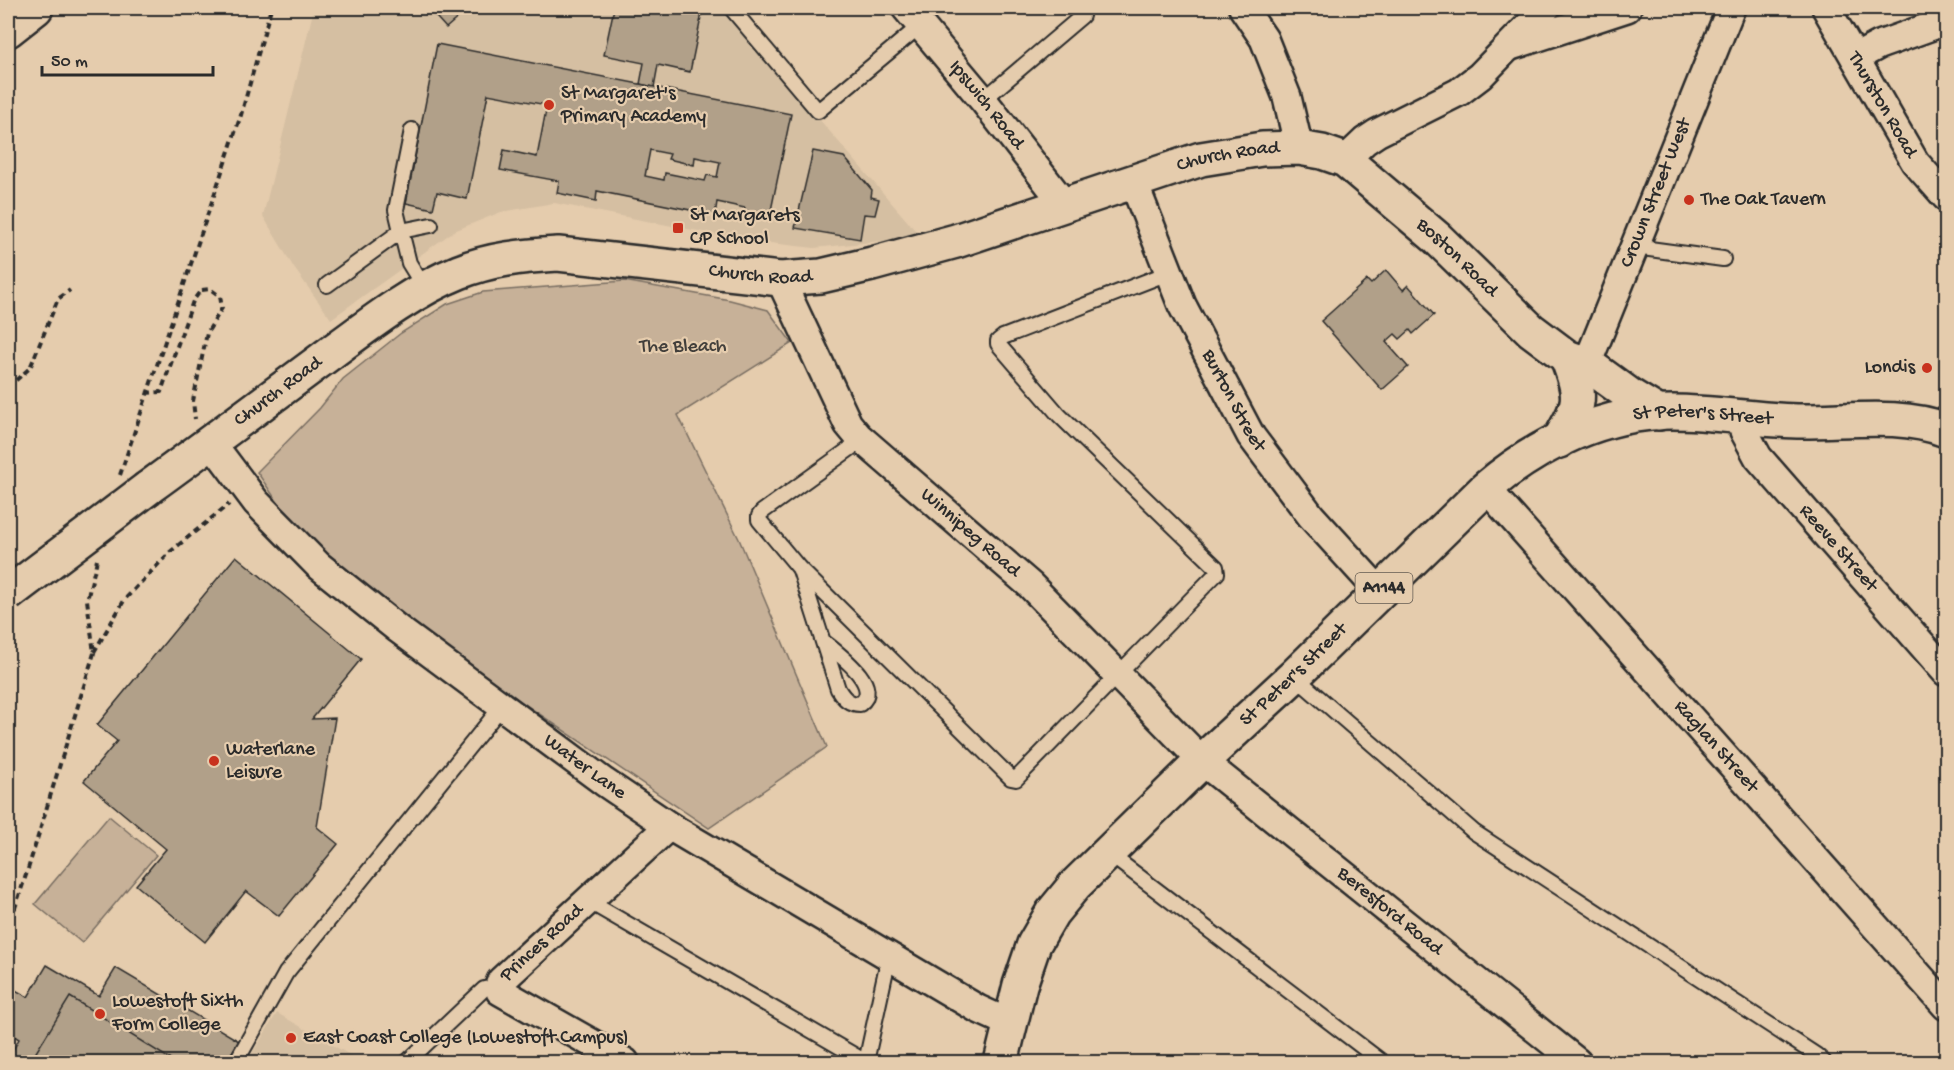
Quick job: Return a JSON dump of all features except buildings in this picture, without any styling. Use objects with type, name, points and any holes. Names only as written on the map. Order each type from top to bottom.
[{"type":"main road","points":[[8,30],[36,8]]},
{"type":"main road","name":"Church Road","points":[[8,594],[132,487],[211,442],[340,346],[425,288],[458,272],[488,262],[558,254],[780,279],[821,276],[956,241],[1201,159],[1262,148],[1299,148],[1322,152],[1346,160]]},
{"type":"main road","name":"Boston Road","points":[[1346,160],[1437,237],[1531,330],[1576,365],[1659,412]]},
{"type":"main road","points":[[1558,441],[1575,414],[1578,402],[1576,365]]},
{"type":"main road","name":"St Peter's Street","points":[[1001,1062],[1020,985],[1034,944],[1052,913],[1067,894],[1202,761],[1294,676],[1486,488],[1510,468],[1584,428],[1647,413],[1797,421],[1902,420],[1943,424]]},
{"type":"street","points":[[1243,8],[1264,39],[1283,87],[1299,148]]},
{"type":"street","points":[[1346,160],[1365,141],[1459,92],[1480,76],[1546,8]]},
{"type":"street","points":[[1510,46],[1627,8]]},
{"type":"street","name":"Crown Street West","points":[[1576,365],[1635,247],[1731,8]]},
{"type":"street","name":"Thurston Road","points":[[1826,8],[1916,162],[1947,197]]},
{"type":"street","name":"Ipswich Road","points":[[914,16],[1065,205]]},
{"type":"street","points":[[1855,58],[1879,45],[1947,21]]},
{"type":"street","name":"Burton Street","points":[[1133,181],[1182,305],[1251,436],[1311,516],[1380,592]]},
{"type":"street","name":"Winnipeg Road","points":[[780,279],[848,424],[862,440],[1030,585],[1202,761]]},
{"type":"street","name":"Reeve Street","points":[[1743,418],[1744,431],[1758,457],[1947,672]]},
{"type":"street","name":"Water Lane","points":[[211,442],[256,502],[318,565],[398,629],[604,782],[669,826],[978,1009],[1011,1024]]},
{"type":"street","name":"Raglan Street","points":[[1486,488],[1947,1006]]},
{"type":"street","name":"Beresford Road","points":[[1202,761],[1577,1062]]},
{"type":"street","name":"Princes Road","points":[[625,1062],[500,991],[499,986],[501,981],[669,826]]},
{"type":"lane","points":[[731,8],[818,111],[914,16]]},
{"type":"lane","points":[[983,100],[1083,10]]},
{"type":"lane","points":[[412,130],[396,210],[409,263],[425,288]]},
{"type":"lane","points":[[327,285],[401,231],[431,225]]},
{"type":"lane","points":[[1635,247],[1723,259]]},
{"type":"lane","points":[[862,440],[759,516],[759,520],[799,568],[1011,778],[1016,779],[1217,573],[1216,567],[1059,415],[998,344],[998,341],[1003,337],[1168,273]]},
{"type":"lane","points":[[799,568],[823,641]]},
{"type":"lane","points":[[1294,676],[1474,832],[1824,1062]]},
{"type":"lane","points":[[236,1062],[286,973],[502,706]]},
{"type":"lane","points":[[1108,852],[1382,1062]]},
{"type":"lane","points":[[588,901],[866,1062],[889,956]]},
{"type":"lane","points":[[407,1062],[484,989],[499,986]]},
{"type":"path","points":[[132,487],[146,393],[241,115],[270,8]]},
{"type":"path","points":[[146,393],[160,392],[193,301],[201,290],[210,289],[220,296],[222,308],[207,333],[193,401],[195,419],[211,442]]},
{"type":"path","points":[[8,387],[30,368],[58,299],[70,290]]},
{"type":"path","points":[[8,928],[94,653],[125,599],[170,552],[247,489]]},
{"type":"path","points":[[94,653],[87,600],[99,554]]},
{"type":"shaded area","name":"St Margaret's Primary Academy","points":[[314,8],[723,8],[921,237],[814,248],[744,240],[554,203],[501,212],[454,231],[331,319],[294,268],[263,216]]},
{"type":"shaded area","name":"East Coast College (Lowestoft Campus)","points":[[277,1013],[362,1062],[247,1062]]},
{"type":"green space","name":"The Bleach","points":[[624,281],[730,300],[768,310],[792,343],[678,415],[739,539],[827,747],[709,828],[459,660],[343,575],[301,536],[257,472],[320,408],[343,379],[401,333],[447,304],[483,292]]},
{"type":"green space","points":[[109,816],[156,855],[82,943],[35,904]]},
{"type":"place","name":"St Margaret's Primary Academy","points":[[549,105]]},
{"type":"place","name":"The Oak Tavern","points":[[1689,200]]},
{"type":"place","name":"St Margarets CP School","points":[[678,228]]},
{"type":"place","name":"Londis","points":[[1927,368]]},
{"type":"place","name":"Waterlane Leisure","points":[[214,761]]},
{"type":"place","name":"Lowestoft Sixth Form College","points":[[100,1014]]},
{"type":"place","name":"East Coast College (Lowestoft Campus)","points":[[291,1038]]}]
